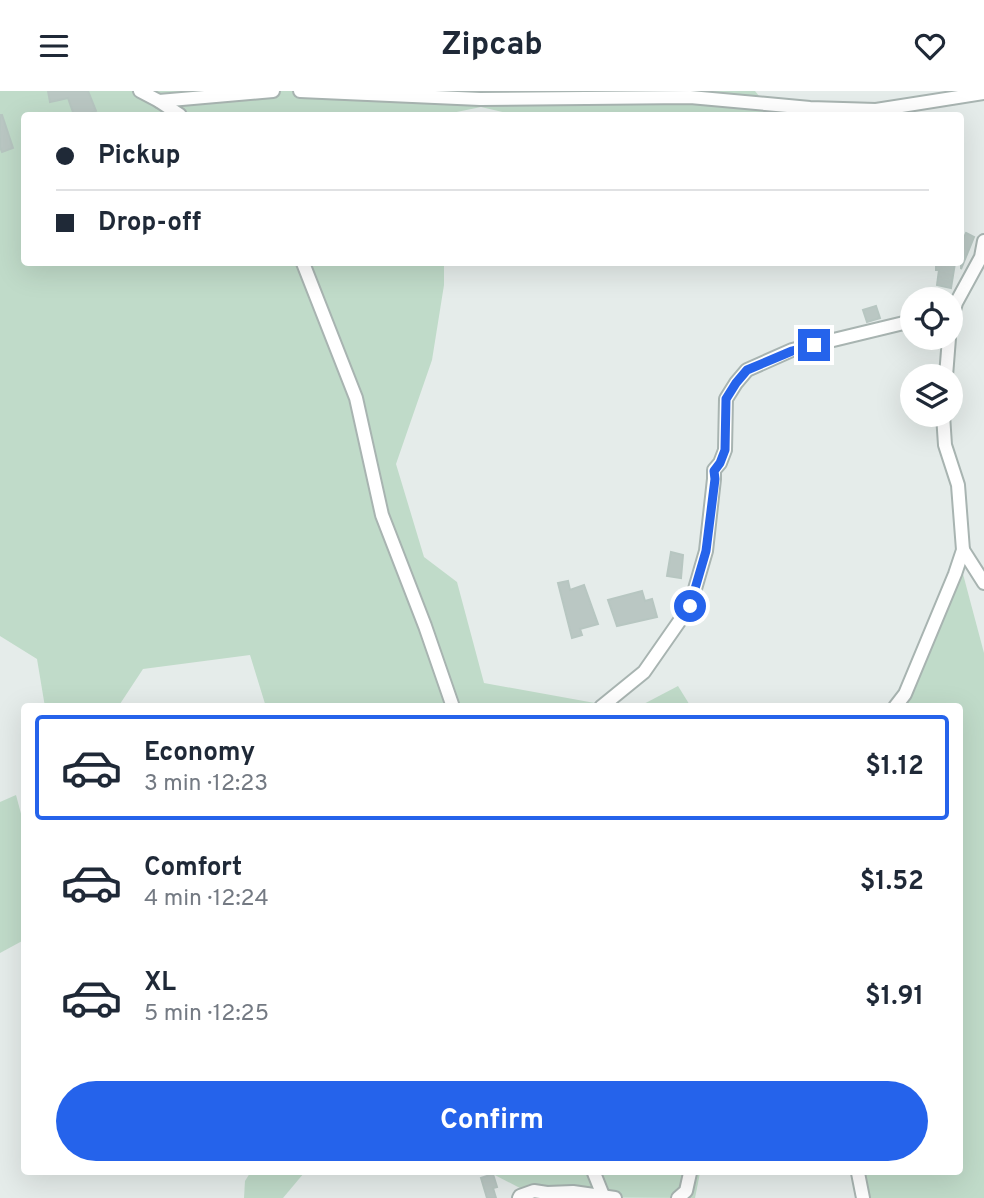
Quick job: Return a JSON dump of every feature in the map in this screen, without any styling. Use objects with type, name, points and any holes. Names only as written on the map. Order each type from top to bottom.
[{"type":"street","points":[[140,91],[176,112]]},
{"type":"street","points":[[159,101],[272,91]]},
{"type":"street","points":[[300,91],[480,99],[690,97],[810,108],[876,110],[984,93]]},
{"type":"street","points":[[963,290],[981,257],[984,241]]},
{"type":"street","points":[[304,266],[356,398],[382,515],[425,625],[452,703]]},
{"type":"street","points":[[606,703],[644,672],[690,606],[706,551],[714,471],[725,450],[726,399],[736,383],[747,370],[792,351],[900,324]]},
{"type":"street","points":[[898,703],[905,694],[956,575],[963,550],[958,485],[946,445],[944,427]]},
{"type":"street","points":[[963,550],[984,583]]},
{"type":"street","points":[[595,1175],[607,1198]]},
{"type":"street","points":[[678,1198],[686,1191],[690,1175]]},
{"type":"street","points":[[858,1175],[863,1198]]},
{"type":"street","points":[[519,1198],[534,1191],[573,1192],[607,1198]]},
{"type":"green space","points":[[0,91],[755,91],[772,112],[502,112],[481,107],[457,112],[21,112],[21,266],[444,266],[444,285],[432,360],[396,464],[424,557],[457,582],[484,683],[595,703],[265,703],[250,655],[143,669],[121,703],[44,703],[37,659],[0,636]]},
{"type":"green space","points":[[963,574],[984,653],[984,1198],[857,1198],[851,1175],[963,1175],[963,703],[903,703]]},
{"type":"green space","points":[[678,686],[689,703],[646,703]]},
{"type":"green space","points":[[16,795],[21,814],[21,942],[0,953],[0,802]]},
{"type":"green space","points":[[249,1175],[302,1175],[283,1198],[244,1198],[245,1181]]},
{"type":"green space","points":[[495,1175],[700,1175],[695,1198],[537,1197]]},
{"type":"building","points":[[48,91],[88,91],[96,111],[73,112],[68,98],[50,102]]},
{"type":"building","points":[[0,115],[13,148],[2,152],[0,147]]},
{"type":"building","points":[[966,233],[974,237],[964,262]]},
{"type":"building","points":[[936,266],[955,266],[951,287],[937,285],[939,270],[936,270]]},
{"type":"building","points":[[876,306],[880,318],[867,322],[863,310]]},
{"type":"building","points":[[671,552],[683,555],[681,578],[667,576]]},
{"type":"building","points":[[568,581],[570,590],[584,585],[598,624],[580,629],[582,635],[572,638],[558,583]]},
{"type":"building","points":[[642,591],[645,601],[652,599],[657,617],[617,626],[608,600]]},
{"type":"building","points":[[493,1175],[497,1187],[493,1188],[496,1198],[487,1198],[481,1178]]},
{"type":"route","points":[[690,606],[706,551],[714,471],[725,450],[726,399],[747,370],[814,345]]}]
